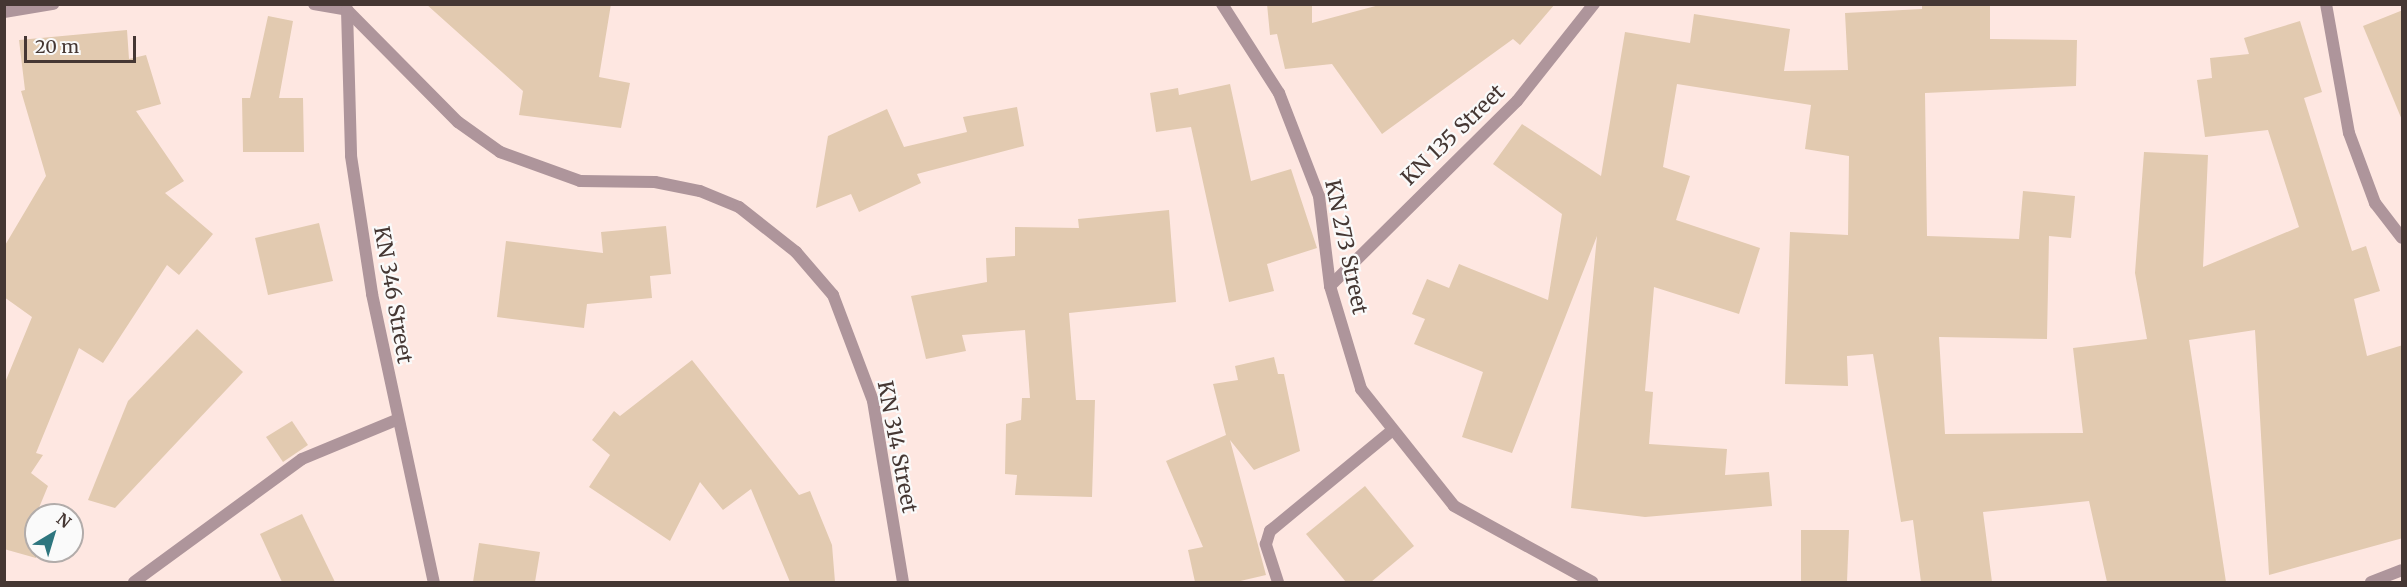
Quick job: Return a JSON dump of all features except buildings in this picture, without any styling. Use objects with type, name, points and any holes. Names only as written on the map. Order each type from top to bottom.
[{"type":"street","points":[[4,12],[53,4]]},
{"type":"street","points":[[314,4],[347,10]]},
{"type":"street","name":"KN 273 Street","points":[[1222,4],[1279,93],[1319,196],[1330,286],[1361,390],[1390,432],[1454,506],[1592,582]]},
{"type":"street","name":"KN 135 Street","points":[[1330,286],[1517,101],[1594,4]]},
{"type":"street","points":[[2326,4],[2349,133],[2375,203],[2403,238]]},
{"type":"street","name":"KN 346 Street","points":[[347,10],[351,156],[396,420],[414,472],[434,582]]},
{"type":"street","name":"KN 314 Street","points":[[347,10],[458,122],[500,152],[580,181],[655,182],[700,191],[739,207],[796,252],[833,295],[873,402],[903,582]]},
{"type":"street","points":[[134,582],[302,459],[396,420]]},
{"type":"street","points":[[1278,582],[1266,544],[1270,531],[1390,432]]},
{"type":"street","points":[[2371,582],[2403,570]]}]
